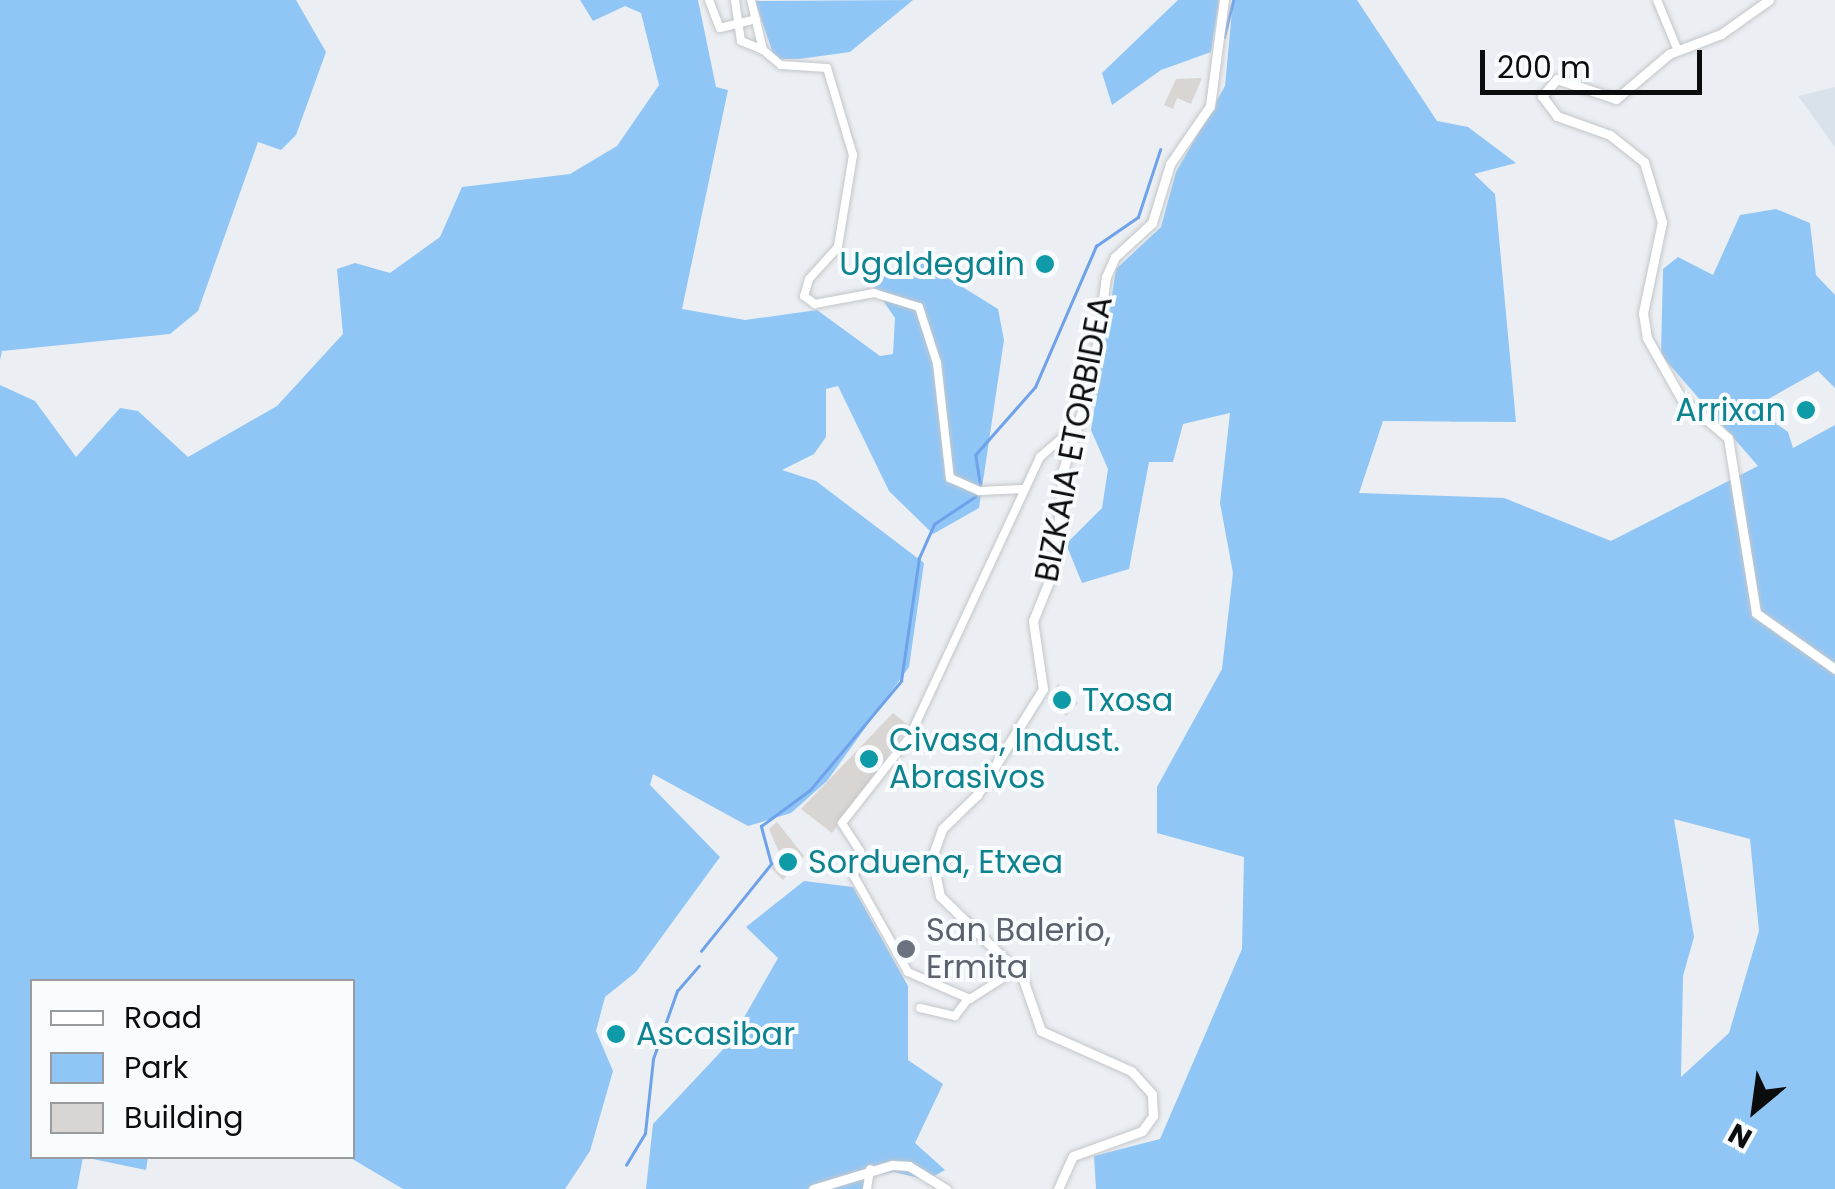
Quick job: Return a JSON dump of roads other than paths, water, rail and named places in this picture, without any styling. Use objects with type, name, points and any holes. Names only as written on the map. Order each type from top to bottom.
[{"type":"street","points":[[709,0],[720,28],[756,19]]},
{"type":"street","points":[[736,0],[734,25],[748,47],[763,50],[781,65],[828,68],[853,155],[838,247],[809,280],[804,296],[815,304],[874,293],[919,307],[938,363],[950,478],[979,491],[1023,489]]},
{"type":"street","points":[[751,0],[763,50]]},
{"type":"street","name":"BIZKAIA ETORBIDEA","points":[[1058,1189],[1073,1156],[1142,1131],[1152,1094],[1131,1071],[1048,1038],[1017,969],[940,896],[932,858],[942,830],[977,794],[1043,690],[1033,621],[1055,566],[1058,498],[1110,266],[1152,223],[1170,164],[1210,106],[1224,0]]},
{"type":"street","points":[[1656,0],[1678,51]]},
{"type":"street","points":[[1768,0],[1721,34],[1678,51],[1616,99],[1557,79],[1542,96],[1556,116],[1633,149],[1649,172],[1662,222],[1643,313],[1646,338],[1681,398],[1728,438],[1756,613],[1835,669]]},
{"type":"street","points":[[968,999],[908,972],[888,948],[886,926],[854,876],[858,844],[842,823],[908,738],[1012,528],[1023,489],[1045,449],[1077,425]]},
{"type":"street","points":[[920,1008],[955,1016],[968,999],[1017,969]]},
{"type":"street","points":[[813,1189],[870,1169],[909,1166],[946,1189]]},
{"type":"street","points":[[867,1189],[870,1169]]},
{"type":"waterway","points":[[1224,37],[1233,0]]},
{"type":"waterway","points":[[980,485],[975,455],[1035,387],[1096,246],[1138,217],[1160,150]]},
{"type":"waterway","points":[[701,951],[771,864],[761,826],[810,790],[901,681],[919,558],[934,524],[976,496]]},
{"type":"waterway","points":[[626,1165],[645,1133],[653,1059],[677,991],[699,966]]},
{"type":"place","name":"Ugaldegain","points":[[1045,264]]},
{"type":"place","name":"Arrixan","points":[[1806,410]]},
{"type":"place","name":"Txosa","points":[[1062,700]]},
{"type":"place","name":"Civasa, Indust. Abrasivos","points":[[869,759]]},
{"type":"place","name":"Sorduena, Etxea","points":[[788,862]]},
{"type":"place","name":"San Balerio, Ermita","points":[[906,949]]},
{"type":"place","name":"Ascasibar","points":[[616,1034]]}]
